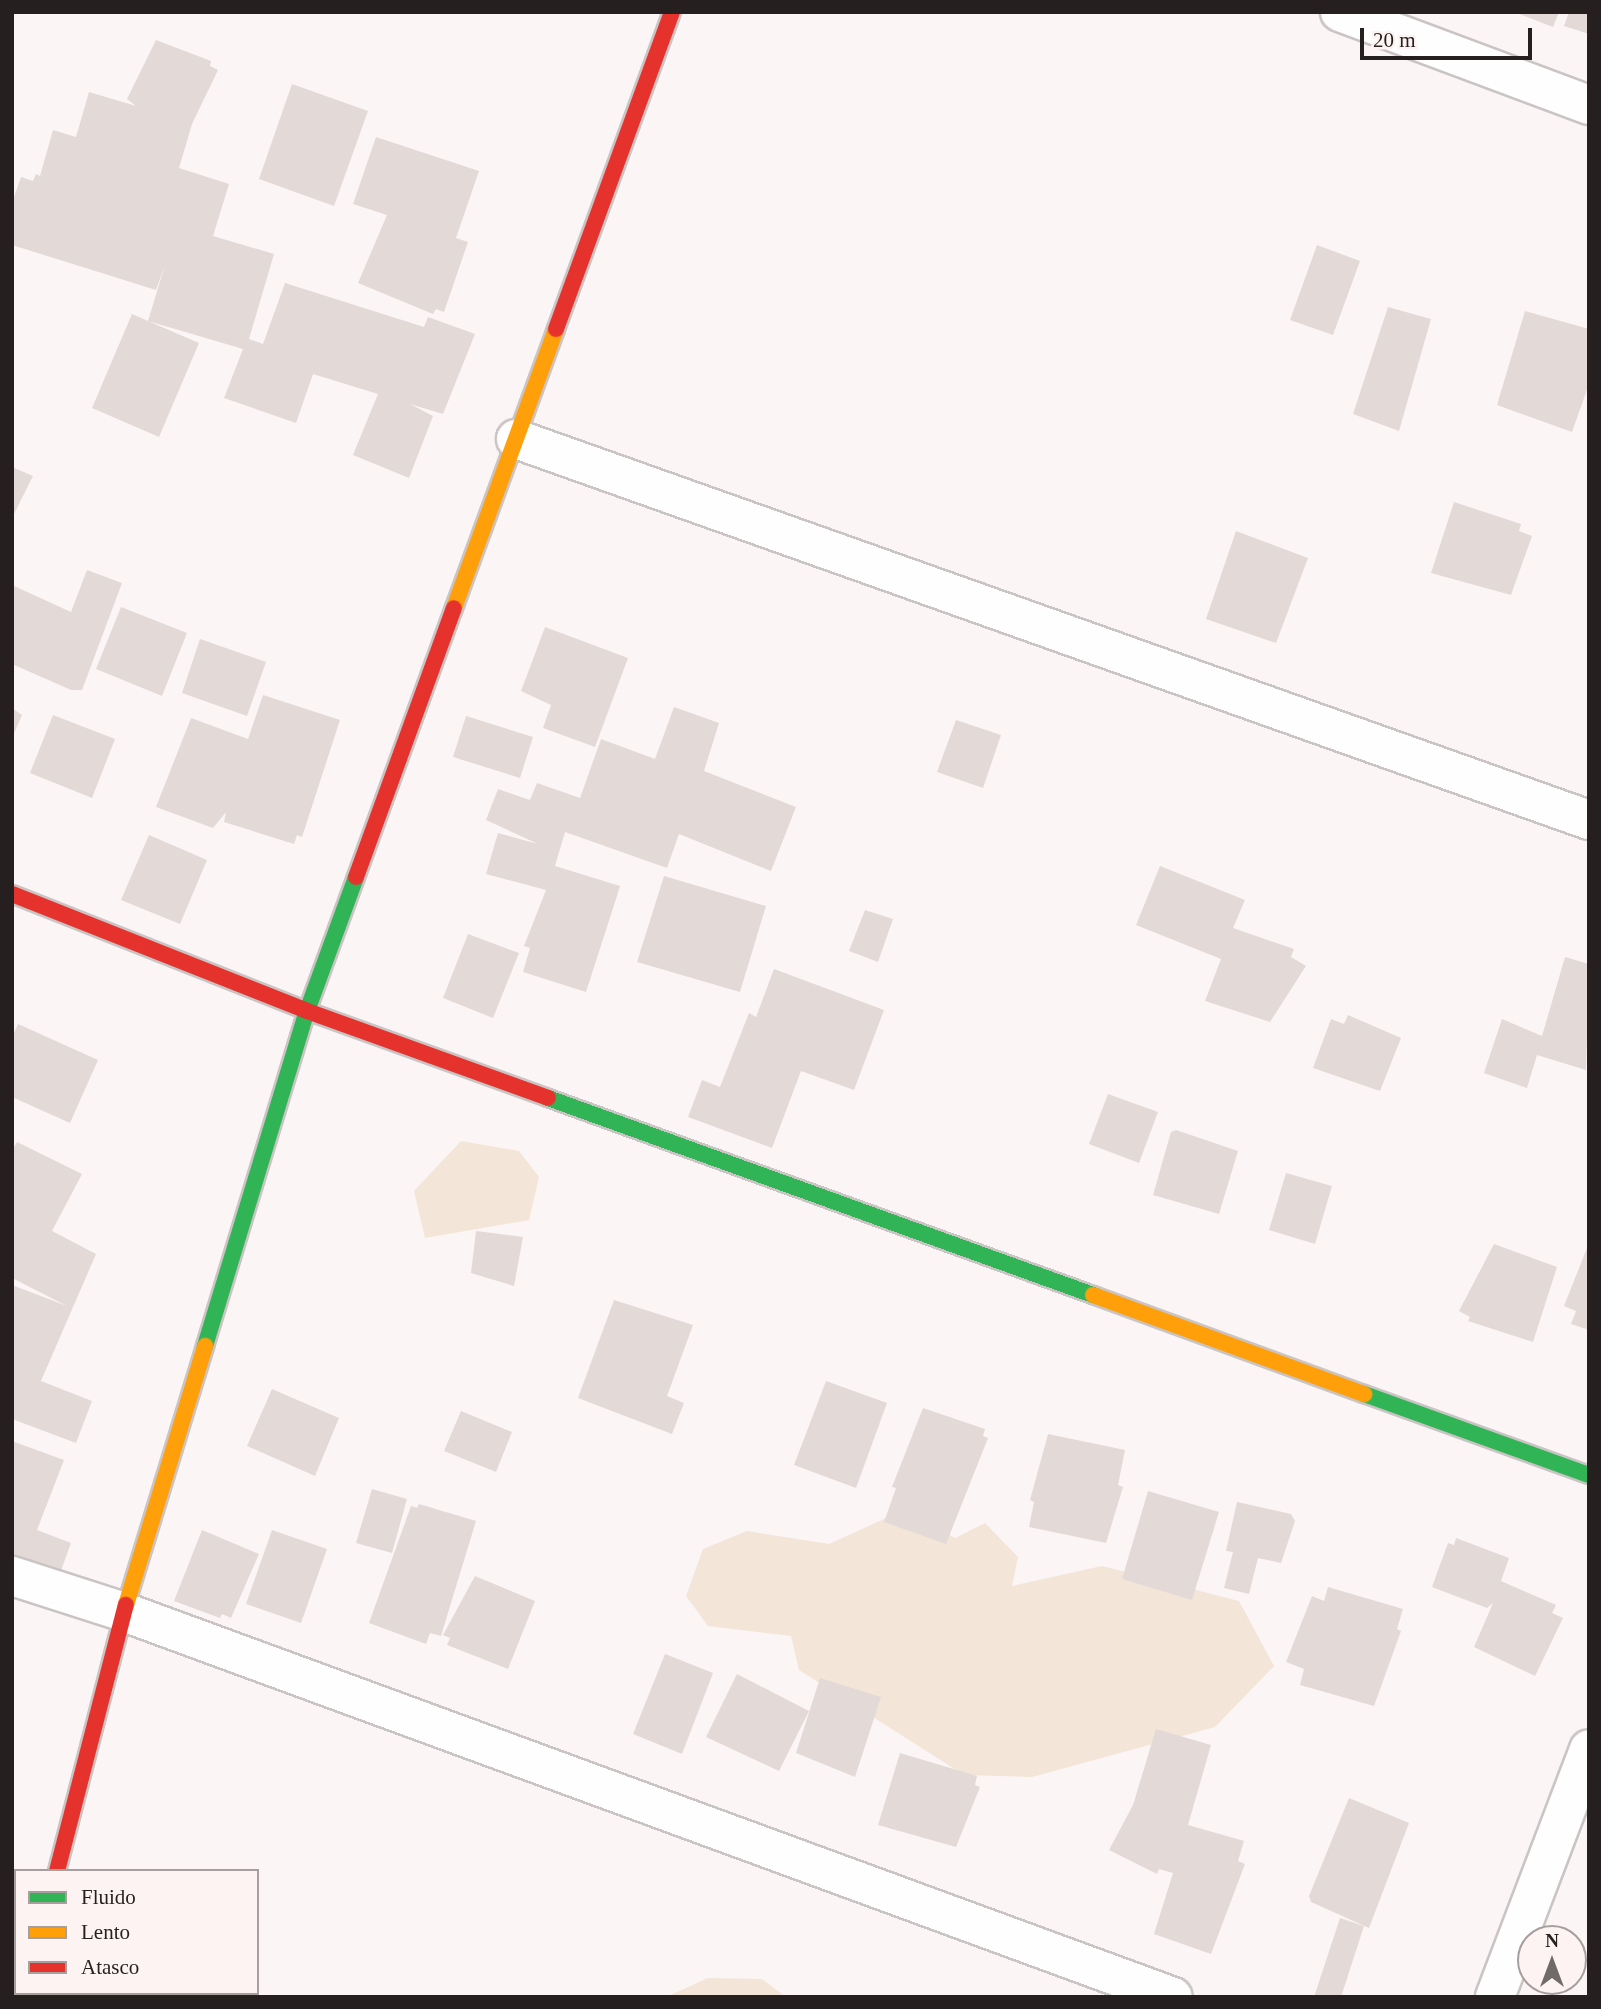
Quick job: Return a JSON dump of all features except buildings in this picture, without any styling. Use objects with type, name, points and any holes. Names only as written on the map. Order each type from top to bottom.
[{"type":"street","points":[[58,1869],[124,1612],[307,1011],[672,12]]},
{"type":"street","points":[[1340,12],[1589,105]]},
{"type":"street","points":[[516,439],[1589,820]]},
{"type":"street","points":[[12,894],[307,1011],[1589,1475]]},
{"type":"street","points":[[12,1576],[124,1612],[1173,1997]]},
{"type":"street","points":[[1495,1997],[1589,1749]]},
{"type":"shaded area","points":[[461,1141],[519,1151],[539,1177],[529,1220],[425,1238],[414,1191]]},
{"type":"shaded area","points":[[906,1509],[955,1538],[985,1523],[1018,1557],[1012,1586],[1102,1566],[1239,1601],[1274,1666],[1215,1727],[1032,1777],[964,1775],[799,1670],[791,1636],[708,1626],[686,1596],[703,1549],[747,1531],[829,1544]]},
{"type":"shaded area","points":[[708,1978],[762,1979],[786,1997],[666,1997]]},
{"type":"traffic: fast","points":[[205,1346],[307,1011],[356,877]]},
{"type":"traffic: fast","points":[[548,1098],[1093,1295]]},
{"type":"traffic: fast","points":[[1364,1394],[1589,1475]]},
{"type":"traffic: slow","points":[[454,608],[556,329]]},
{"type":"traffic: slow","points":[[1093,1295],[1364,1394]]},
{"type":"traffic: slow","points":[[126,1605],[205,1346]]},
{"type":"traffic: jam","points":[[556,329],[672,12]]},
{"type":"traffic: jam","points":[[356,877],[454,608]]},
{"type":"traffic: jam","points":[[12,894],[307,1011],[548,1098]]},
{"type":"traffic: jam","points":[[58,1869],[126,1605]]}]
